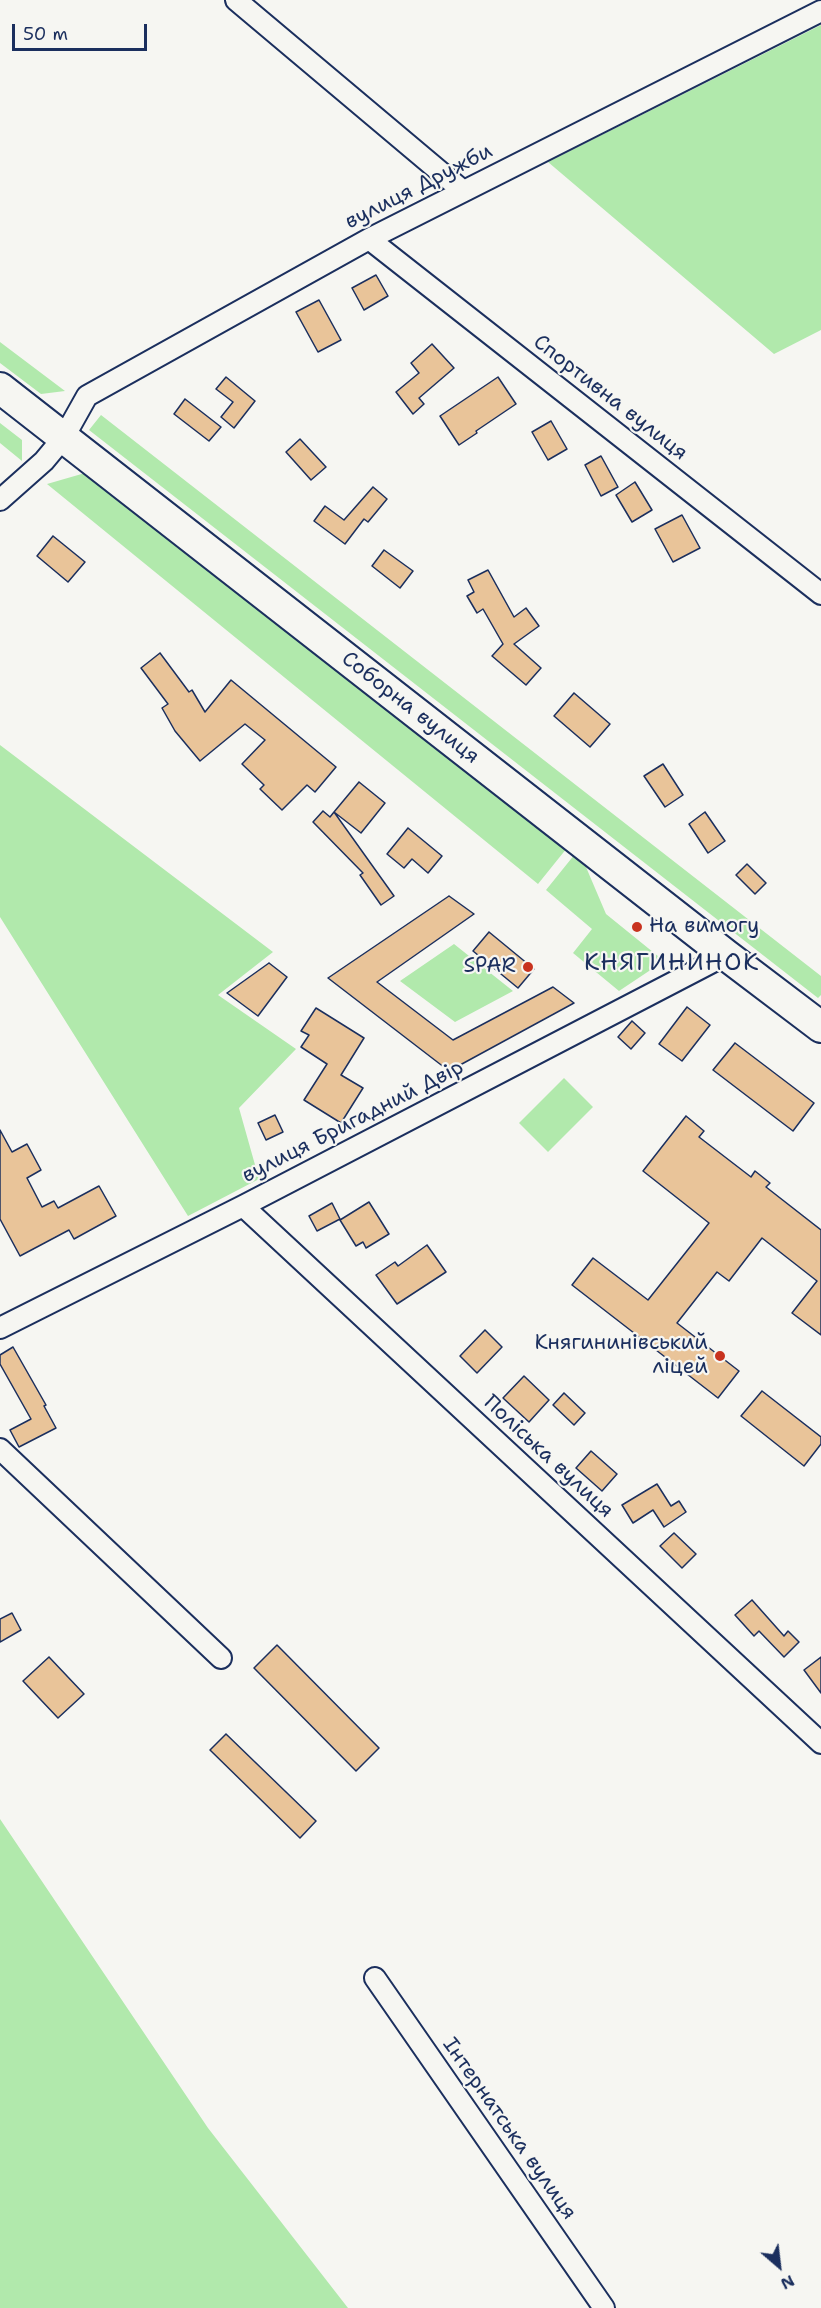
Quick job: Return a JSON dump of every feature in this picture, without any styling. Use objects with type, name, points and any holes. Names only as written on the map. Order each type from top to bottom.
[{"type":"main road","name":"Соборна вулиця","points":[[0,388],[821,1027]]},
{"type":"street","points":[[236,0],[463,191]]},
{"type":"street","name":"вулиця Дружби","points":[[0,500],[44,461],[64,437],[87,396],[369,239],[821,10]]},
{"type":"street","name":"Спортивна вулиця","points":[[369,239],[821,594]]},
{"type":"street","name":"вулиця Бригадний Двір","points":[[0,1328],[243,1206],[726,955]]},
{"type":"street","name":"Поліська вулиця","points":[[243,1206],[821,1743]]},
{"type":"street","points":[[0,1449],[221,1658]]},
{"type":"street","name":"Інтернатська вулиця","points":[[375,1978],[603,2308]]},
{"type":"green space","points":[[821,25],[821,330],[774,354],[548,162]]},
{"type":"green space","points":[[0,342],[65,391],[41,394],[0,363]]},
{"type":"green space","points":[[101,415],[821,976],[821,995],[818,998],[89,430]]},
{"type":"green space","points":[[0,423],[22,440],[22,461],[0,443]]},
{"type":"green space","points":[[85,473],[567,848],[538,884],[47,484]]},
{"type":"green space","points":[[0,745],[273,952],[218,995],[296,1049],[239,1108],[259,1179],[188,1216],[0,917]]},
{"type":"green space","points":[[575,854],[583,860],[606,914],[664,961],[619,991],[573,953],[592,929],[546,890]]},
{"type":"green space","points":[[454,944],[513,991],[455,1022],[400,981]]},
{"type":"green space","points":[[564,1078],[593,1107],[548,1152],[519,1123]]},
{"type":"green space","points":[[0,1819],[208,2128],[348,2308],[0,2308]]},
{"type":"building","points":[[376,275],[388,296],[364,310],[352,288]]},
{"type":"building","points":[[319,300],[341,340],[318,352],[296,312]]},
{"type":"building","points":[[432,344],[454,368],[419,398],[424,404],[413,414],[396,392],[419,373],[411,363]]},
{"type":"building","points":[[226,377],[255,401],[234,428],[221,417],[233,402],[216,389]]},
{"type":"building","points":[[498,377],[516,404],[459,445],[440,416]]},
{"type":"building","points":[[185,399],[221,427],[209,441],[174,414]]},
{"type":"building","points":[[551,421],[567,449],[548,460],[532,432]]},
{"type":"building","points":[[300,439],[326,467],[311,480],[286,452]]},
{"type":"building","points":[[601,456],[618,487],[601,496],[585,465]]},
{"type":"building","points":[[635,482],[652,510],[632,522],[616,495]]},
{"type":"building","points":[[373,487],[387,499],[368,522],[364,519],[345,544],[314,521],[325,506],[344,520]]},
{"type":"building","points":[[682,515],[700,548],[673,562],[655,529]]},
{"type":"building","points":[[53,536],[85,562],[68,582],[37,556]]},
{"type":"building","points":[[384,550],[413,571],[400,588],[372,566]]},
{"type":"building","points":[[488,570],[514,617],[526,608],[539,626],[514,644],[541,668],[526,685],[492,656],[503,644],[483,609],[477,613],[467,596],[474,592],[468,580]]},
{"type":"building","points":[[160,653],[189,692],[192,690],[205,712],[231,680],[336,767],[315,792],[307,785],[282,810],[260,789],[264,785],[242,764],[265,740],[245,724],[200,761],[175,731],[162,708],[168,704],[141,668]]},
{"type":"building","points":[[574,693],[610,724],[590,747],[554,716]]},
{"type":"building","points":[[663,764],[683,795],[665,807],[644,776]]},
{"type":"building","points":[[359,782],[385,803],[361,833],[334,812]]},
{"type":"building","points":[[323,811],[330,817],[334,812],[394,896],[381,905],[360,875],[363,873],[313,822]]},
{"type":"building","points":[[705,812],[725,841],[708,853],[689,824]]},
{"type":"building","points":[[408,828],[442,856],[428,873],[412,859],[404,868],[387,854]]},
{"type":"building","points":[[747,864],[766,883],[755,894],[736,875]]},
{"type":"building","points":[[449,896],[474,914],[377,982],[453,1040],[553,987],[574,1003],[449,1071],[328,978]]},
{"type":"building","points":[[489,932],[534,969],[518,988],[473,951]]},
{"type":"building","points":[[269,963],[287,977],[258,1016],[227,993]]},
{"type":"building","points":[[687,1007],[710,1025],[682,1061],[659,1044]]},
{"type":"building","points":[[316,1008],[364,1038],[341,1075],[363,1088],[341,1123],[304,1100],[327,1064],[301,1047],[309,1035],[301,1031]]},
{"type":"building","points":[[632,1021],[645,1033],[631,1049],[618,1037]]},
{"type":"building","points":[[735,1043],[814,1103],[793,1131],[713,1070]]},
{"type":"building","points":[[275,1115],[283,1132],[266,1140],[258,1123]]},
{"type":"building","points":[[686,1116],[704,1131],[699,1137],[751,1177],[755,1171],[770,1183],[766,1187],[821,1230],[821,1335],[792,1313],[817,1281],[762,1238],[729,1281],[717,1272],[677,1323],[739,1371],[718,1398],[572,1285],[593,1258],[648,1300],[709,1223],[643,1171]]},
{"type":"building","points":[[0,1130],[12,1152],[27,1144],[41,1170],[27,1178],[42,1207],[54,1201],[58,1208],[99,1186],[116,1216],[74,1239],[69,1230],[20,1256],[0,1219]]},
{"type":"building","points":[[369,1202],[389,1234],[366,1248],[363,1242],[356,1246],[340,1220]]},
{"type":"building","points":[[332,1203],[340,1219],[317,1231],[309,1216]]},
{"type":"building","points":[[427,1245],[446,1272],[397,1304],[376,1275],[395,1262],[398,1266]]},
{"type":"building","points":[[485,1330],[502,1347],[477,1373],[460,1356]]},
{"type":"building","points":[[13,1347],[46,1405],[44,1406],[56,1428],[19,1447],[10,1430],[31,1419],[0,1364],[0,1355]]},
{"type":"building","points":[[524,1376],[549,1400],[529,1422],[503,1398]]},
{"type":"building","points":[[762,1391],[821,1437],[821,1444],[804,1466],[741,1416]]},
{"type":"building","points":[[564,1393],[585,1413],[574,1425],[553,1405]]},
{"type":"building","points":[[591,1451],[617,1474],[602,1491],[576,1468]]},
{"type":"building","points":[[657,1484],[671,1506],[679,1501],[686,1512],[664,1527],[653,1510],[633,1523],[622,1505]]},
{"type":"building","points":[[674,1533],[696,1554],[682,1568],[660,1546]]},
{"type":"building","points":[[752,1600],[784,1636],[788,1631],[799,1642],[784,1657],[759,1631],[754,1636],[735,1615]]},
{"type":"building","points":[[12,1613],[21,1630],[0,1642],[0,1619]]},
{"type":"building","points":[[277,1645],[379,1748],[356,1771],[254,1668]]},
{"type":"building","points":[[49,1657],[84,1694],[58,1718],[23,1681]]},
{"type":"building","points":[[821,1657],[821,1693],[804,1670]]},
{"type":"building","points":[[226,1734],[316,1821],[300,1838],[210,1750]]},
{"type":"place","name":"На вимогу","points":[[637,927]]},
{"type":"place","name":"SPAR","points":[[528,967]]},
{"type":"place","name":"Княгининівський ліцей","points":[[720,1356]]},
{"type":"district","name":"КНЯГИНИНОК","points":[[672,964]]}]
